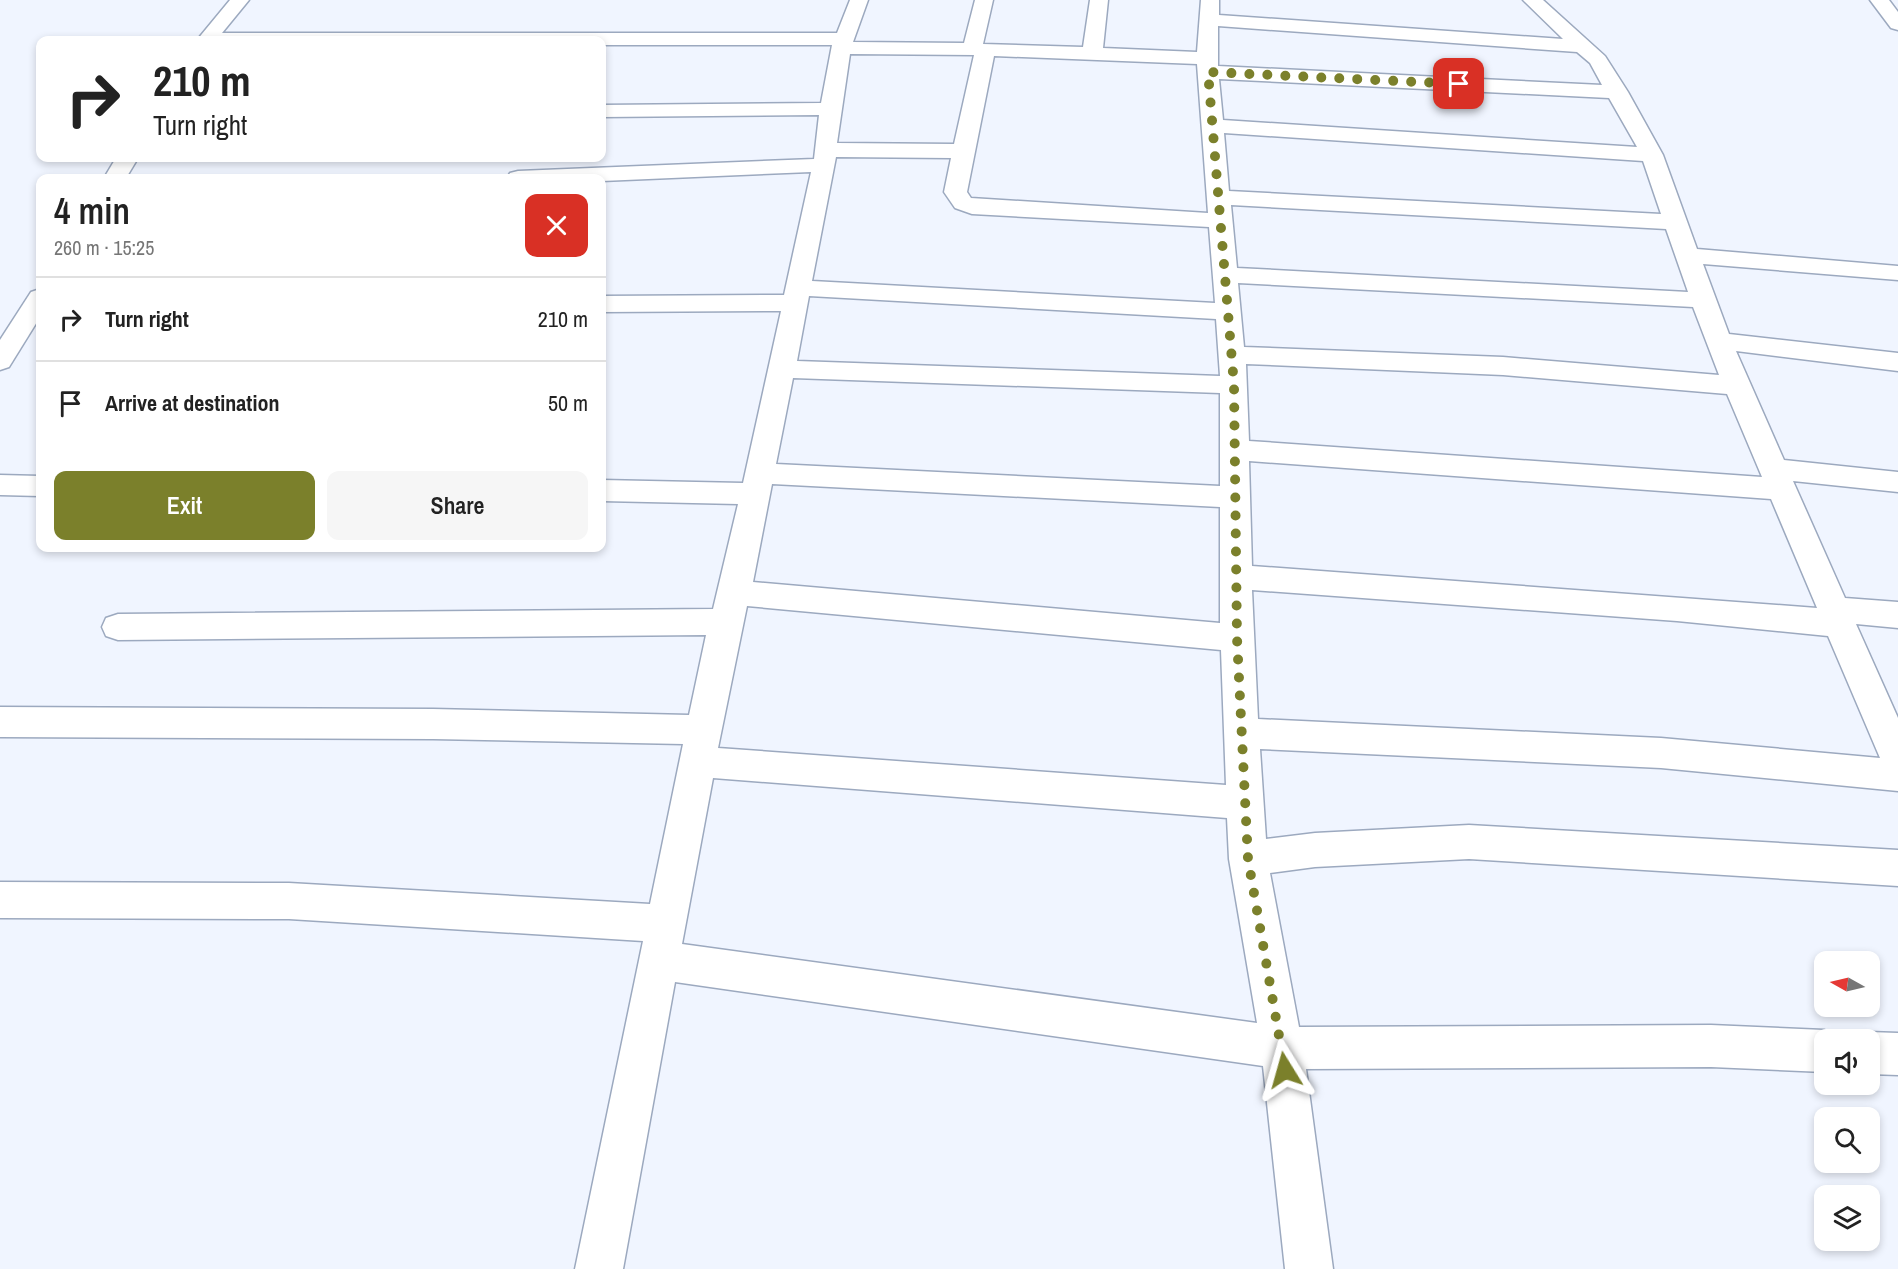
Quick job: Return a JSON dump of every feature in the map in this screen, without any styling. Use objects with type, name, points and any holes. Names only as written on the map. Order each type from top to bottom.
[{"type":"street","points":[[209,36],[240,0]]},
{"type":"street","points":[[599,1269],[661,942],[730,607],[798,295],[825,158],[830,109],[843,44],[859,0]]},
{"type":"street","points":[[984,0],[964,151],[955,192],[963,202],[972,207],[1219,209],[1675,222]]},
{"type":"street","points":[[1092,54],[1099,0]]},
{"type":"street","points":[[1532,0],[1598,60],[1652,155],[1718,340],[1898,759]]},
{"type":"street","points":[[1886,2],[1898,24]]},
{"type":"street","points":[[1309,1269],[1282,1048],[1248,859],[1244,733],[1237,638],[1232,370],[1208,65],[1209,10],[1581,46]]},
{"type":"street","points":[[606,43],[843,44],[1092,54],[1208,65],[1618,92]]},
{"type":"street","points":[[606,111],[830,109]]},
{"type":"street","points":[[1213,126],[1652,155]]},
{"type":"street","points":[[606,175],[825,158],[964,151]]},
{"type":"street","points":[[1687,255],[1898,273]]},
{"type":"street","points":[[1225,275],[1703,300]]},
{"type":"street","points":[[606,304],[798,295],[1227,312]]},
{"type":"street","points":[[0,361],[36,307]]},
{"type":"street","points":[[1718,340],[1898,362]]},
{"type":"street","points":[[782,369],[1232,370],[1503,366],[1739,386]]},
{"type":"street","points":[[1233,450],[1777,479],[1898,482]]},
{"type":"street","points":[[606,490],[758,484],[1234,497]]},
{"type":"street","points":[[0,485],[36,486]]},
{"type":"street","points":[[1236,577],[1677,608],[1835,616],[1898,615]]},
{"type":"street","points":[[118,627],[730,607],[1237,638]]},
{"type":"street","points":[[0,722],[421,724],[702,746],[1246,803]]},
{"type":"street","points":[[1244,733],[1661,753],[1898,775]]},
{"type":"street","points":[[1248,859],[1315,850],[1469,842],[1898,868]]},
{"type":"street","points":[[0,900],[289,901],[661,942],[1282,1048],[1711,1046],[1814,1051]]},
{"type":"street","points":[[1880,1053],[1898,1054]]},
{"type":"route","points":[[1285,1070],[1248,859],[1244,733],[1237,638],[1234,385],[1208,72],[1459,84]]}]
